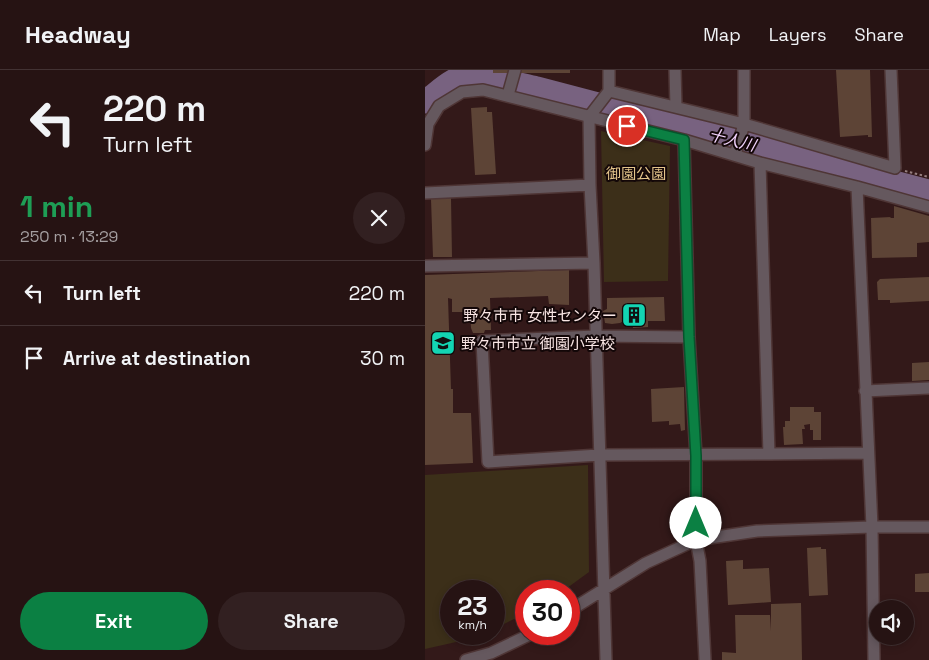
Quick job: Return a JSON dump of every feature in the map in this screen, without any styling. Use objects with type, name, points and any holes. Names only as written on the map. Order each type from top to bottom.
[{"type":"street","points":[[606,660],[590,185],[591,114],[607,93],[609,70]]},
{"type":"street","points":[[675,70],[676,107]]},
{"type":"street","points":[[735,152],[743,129],[744,70]]},
{"type":"street","points":[[607,93],[676,107],[743,129],[895,168],[891,70]]},
{"type":"street","points":[[509,93],[515,71]]},
{"type":"street","points":[[425,145],[429,124],[439,106],[461,92],[483,90],[509,93],[735,152],[760,163],[929,207]]},
{"type":"street","points":[[684,140],[689,337],[696,456],[696,540],[700,562],[705,660]]},
{"type":"street","points":[[760,163],[769,454]]},
{"type":"street","points":[[425,194],[590,185]]},
{"type":"street","points":[[857,187],[867,453],[872,527],[874,660]]},
{"type":"street","points":[[425,266],[594,263]]},
{"type":"street","points":[[689,337],[596,336],[482,341],[488,462],[599,456],[867,453]]},
{"type":"street","points":[[865,391],[929,388]]},
{"type":"street","points":[[580,604],[647,563],[696,540],[757,531],[929,527]]},
{"type":"street","points":[[466,660],[491,656],[515,643]]},
{"type":"path","points":[[895,168],[929,177]]},
{"type":"green space","name":"御園公園","points":[[601,131],[670,146],[668,281],[604,282]]},
{"type":"green space","points":[[588,465],[589,572],[578,580],[515,580],[515,618],[505,624],[505,580],[440,580],[440,645],[443,645],[425,649],[425,475]]},
{"type":"building","points":[[493,70],[570,70],[570,73],[493,73]]},
{"type":"building","points":[[836,70],[870,70],[872,137],[868,137],[868,135],[840,137]]},
{"type":"building","points":[[487,107],[487,112],[492,112],[496,174],[475,175],[471,108]]},
{"type":"building","points":[[451,198],[452,257],[433,257],[431,199]]},
{"type":"building","points":[[894,206],[929,216],[929,242],[917,243],[917,257],[872,258],[871,218],[894,218]]},
{"type":"building","points":[[569,270],[569,305],[549,304],[548,296],[490,298],[491,330],[485,330],[484,333],[473,333],[470,312],[452,312],[452,299],[448,298],[453,413],[471,413],[473,463],[425,465],[425,275]]},
{"type":"building","points":[[929,277],[929,301],[890,303],[890,300],[878,300],[877,282],[880,279]]},
{"type":"building","name":"野々市市 女性センター","points":[[664,297],[665,321],[648,321],[648,327],[633,328],[632,320],[612,324],[605,323],[603,311],[607,309],[607,298]]},
{"type":"building","points":[[929,362],[929,380],[912,381],[912,363]]},
{"type":"building","points":[[684,387],[685,430],[681,431],[680,424],[669,425],[669,421],[652,422],[651,389]]},
{"type":"building","points":[[790,407],[814,407],[814,412],[821,412],[821,440],[813,440],[813,430],[810,430],[810,424],[804,425],[805,429],[802,429],[803,444],[784,445],[783,427],[785,427],[785,421],[790,421]]},
{"type":"building","points":[[821,547],[821,549],[826,549],[828,595],[809,596],[807,548]]},
{"type":"building","points":[[743,560],[743,569],[769,568],[771,602],[728,605],[726,561]]},
{"type":"building","points":[[929,573],[929,592],[915,592],[915,574]]},
{"type":"building","points":[[801,603],[802,660],[722,660],[722,652],[736,653],[735,615],[770,615],[771,631],[771,604]]},
{"type":"waterway","name":"十人川","points":[[425,103],[427,99],[448,82],[456,78],[474,75],[485,76],[537,87],[929,190]]},
{"type":"place","name":"野々市市 女性センター","points":[[634,315]]},
{"type":"place","name":"野々市市立 御園小学校","points":[[443,343]]},
{"type":"route","points":[[627,126],[684,140],[689,337],[696,456],[696,523]]}]
